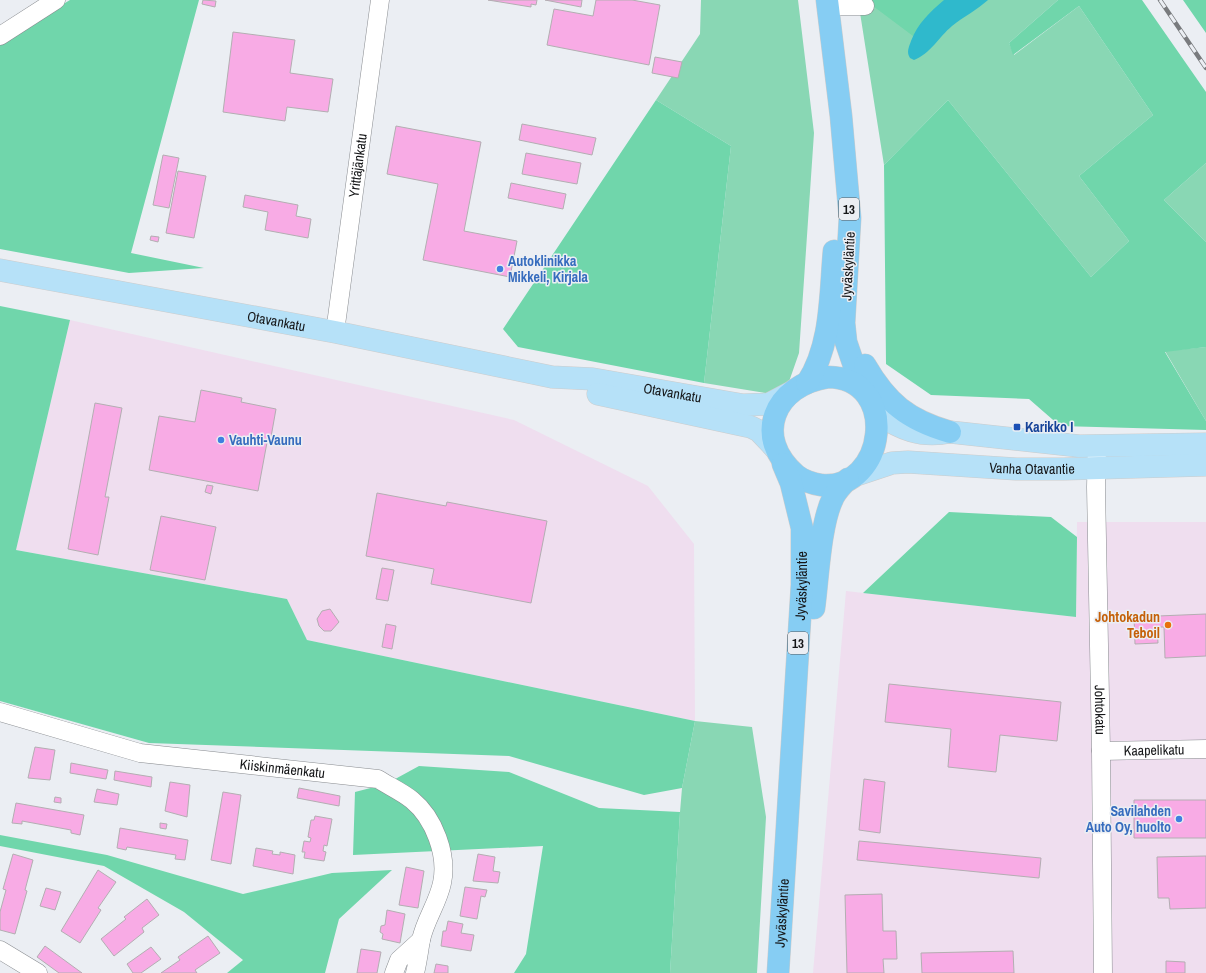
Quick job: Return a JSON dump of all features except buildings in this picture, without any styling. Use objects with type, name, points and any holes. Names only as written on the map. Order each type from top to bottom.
[{"type":"highway","name":"Jyväskyläntie","points":[[828,3],[841,116],[850,218],[844,323],[846,342],[862,389]]},
{"type":"highway","name":"Jyväskyläntie","points":[[799,388],[817,368],[822,354],[828,316],[834,250],[841,116]]},
{"type":"highway","points":[[846,303],[864,363],[875,382],[891,400],[907,414],[917,420],[950,432]]},
{"type":"highway","points":[[799,388],[820,378],[834,377],[862,389]]},
{"type":"highway","name":"13","points":[[780,456],[772,431],[774,419],[779,407],[799,388]]},
{"type":"highway","name":"13","points":[[853,476],[873,449],[877,433],[876,413],[870,400],[862,389]]},
{"type":"highway","name":"Jyväskyläntie","points":[[778,973],[793,758],[795,687],[802,585],[802,528],[791,483],[780,456]]},
{"type":"highway","points":[[780,456],[798,477],[815,484],[830,486],[853,476]]},
{"type":"highway","name":"Jyväskyläntie","points":[[793,758],[823,536],[832,499],[837,491],[853,476]]},
{"type":"main road","name":"Otavankatu","points":[[0,270],[335,332],[552,377],[593,379],[743,405],[770,404],[799,388]]},
{"type":"main road","name":"Otavankatu","points":[[552,377],[579,390],[752,427],[759,431],[780,456]]},
{"type":"main road","name":"Vanha Otavantie","points":[[876,413],[906,430],[935,435],[950,432],[1097,446],[1206,444]]},
{"type":"main road","name":"Vanha Otavantie","points":[[853,476],[892,463],[908,462],[1016,469],[1096,469],[1206,465]]},
{"type":"street","points":[[0,36],[56,0]]},
{"type":"street","name":"Yrittäjänkatu","points":[[335,332],[380,0]]},
{"type":"street","points":[[828,3],[865,6]]},
{"type":"street","name":"Johtokatu","points":[[1097,446],[1096,469],[1103,973]]},
{"type":"street","name":"Kiiskinmäenkatu","points":[[0,712],[140,753],[378,779],[413,801],[433,826],[443,858],[443,882],[421,940],[420,955],[415,973]]},
{"type":"street","name":"Kaapelikatu","points":[[1101,751],[1206,749]]},
{"type":"street","name":"Kiiskinmäenkatu","points":[[394,973],[399,960],[421,940]]},
{"type":"street","points":[[0,950],[38,973]]},
{"type":"shaded area","points":[[70,320],[514,420],[648,486],[694,544],[695,721],[307,640],[287,599],[16,550]]},
{"type":"shaded area","points":[[1077,522],[1206,522],[1206,973],[813,973],[846,591],[1076,617]]},
{"type":"green space","points":[[70,0],[199,0],[131,253],[204,268],[129,273],[0,249],[0,42]]},
{"type":"green space","points":[[701,0],[798,0],[814,133],[799,353],[784,396],[704,383],[731,146],[656,100],[700,34]]},
{"type":"green space","points":[[858,0],[1058,0],[1009,43],[1014,55],[1079,6],[1153,115],[1079,176],[1129,241],[1091,277],[948,100],[884,165]]},
{"type":"green space","points":[[865,0],[952,0],[913,36]]},
{"type":"green space","points":[[1058,0],[1142,0],[1206,92],[1206,163],[1164,200],[1206,242],[1206,347],[1165,352],[1206,421],[1206,430],[1060,426],[1029,399],[931,395],[886,364],[884,165],[948,100],[1091,277],[1129,241],[1079,176],[1153,115],[1079,6],[1013,55],[1009,43]]},
{"type":"green space","points":[[1183,0],[1206,0],[1206,33]]},
{"type":"green space","points":[[656,100],[731,146],[704,383],[518,347],[503,329]]},
{"type":"green space","points":[[1206,163],[1206,242],[1164,200]]},
{"type":"green space","points":[[0,306],[70,320],[16,550],[287,599],[307,640],[695,721],[682,788],[644,795],[509,756],[149,743],[0,701]]},
{"type":"green space","points":[[1206,347],[1206,421],[1165,351]]},
{"type":"green space","points":[[949,512],[1051,517],[1077,537],[1076,617],[863,593]]},
{"type":"green space","points":[[695,721],[752,727],[766,817],[757,973],[670,973],[682,788]]},
{"type":"green space","points":[[419,766],[509,772],[599,808],[680,812],[670,973],[514,973],[526,954],[543,846],[353,855],[355,792],[386,784]]},
{"type":"green space","points":[[0,835],[107,855],[243,894],[332,873],[392,870],[339,919],[325,973],[227,973],[243,960],[184,912],[104,866],[0,846]]},
{"type":"water","points":[[944,0],[988,0],[947,30],[925,54],[914,60],[910,58],[908,50],[917,29],[929,14]]},
{"type":"railway","points":[[1160,0],[1206,68]]},
{"type":"place","name":"Autoklinikka Mikkeli, Kirjala","points":[[500,269]]},
{"type":"place","name":"Karikko I","points":[[1017,427]]},
{"type":"place","name":"Vauhti-Vaunu","points":[[221,440]]},
{"type":"place","name":"Johtokadun Teboil","points":[[1168,625]]},
{"type":"place","name":"Savilahden Auto Oy, huolto","points":[[1179,819]]}]
